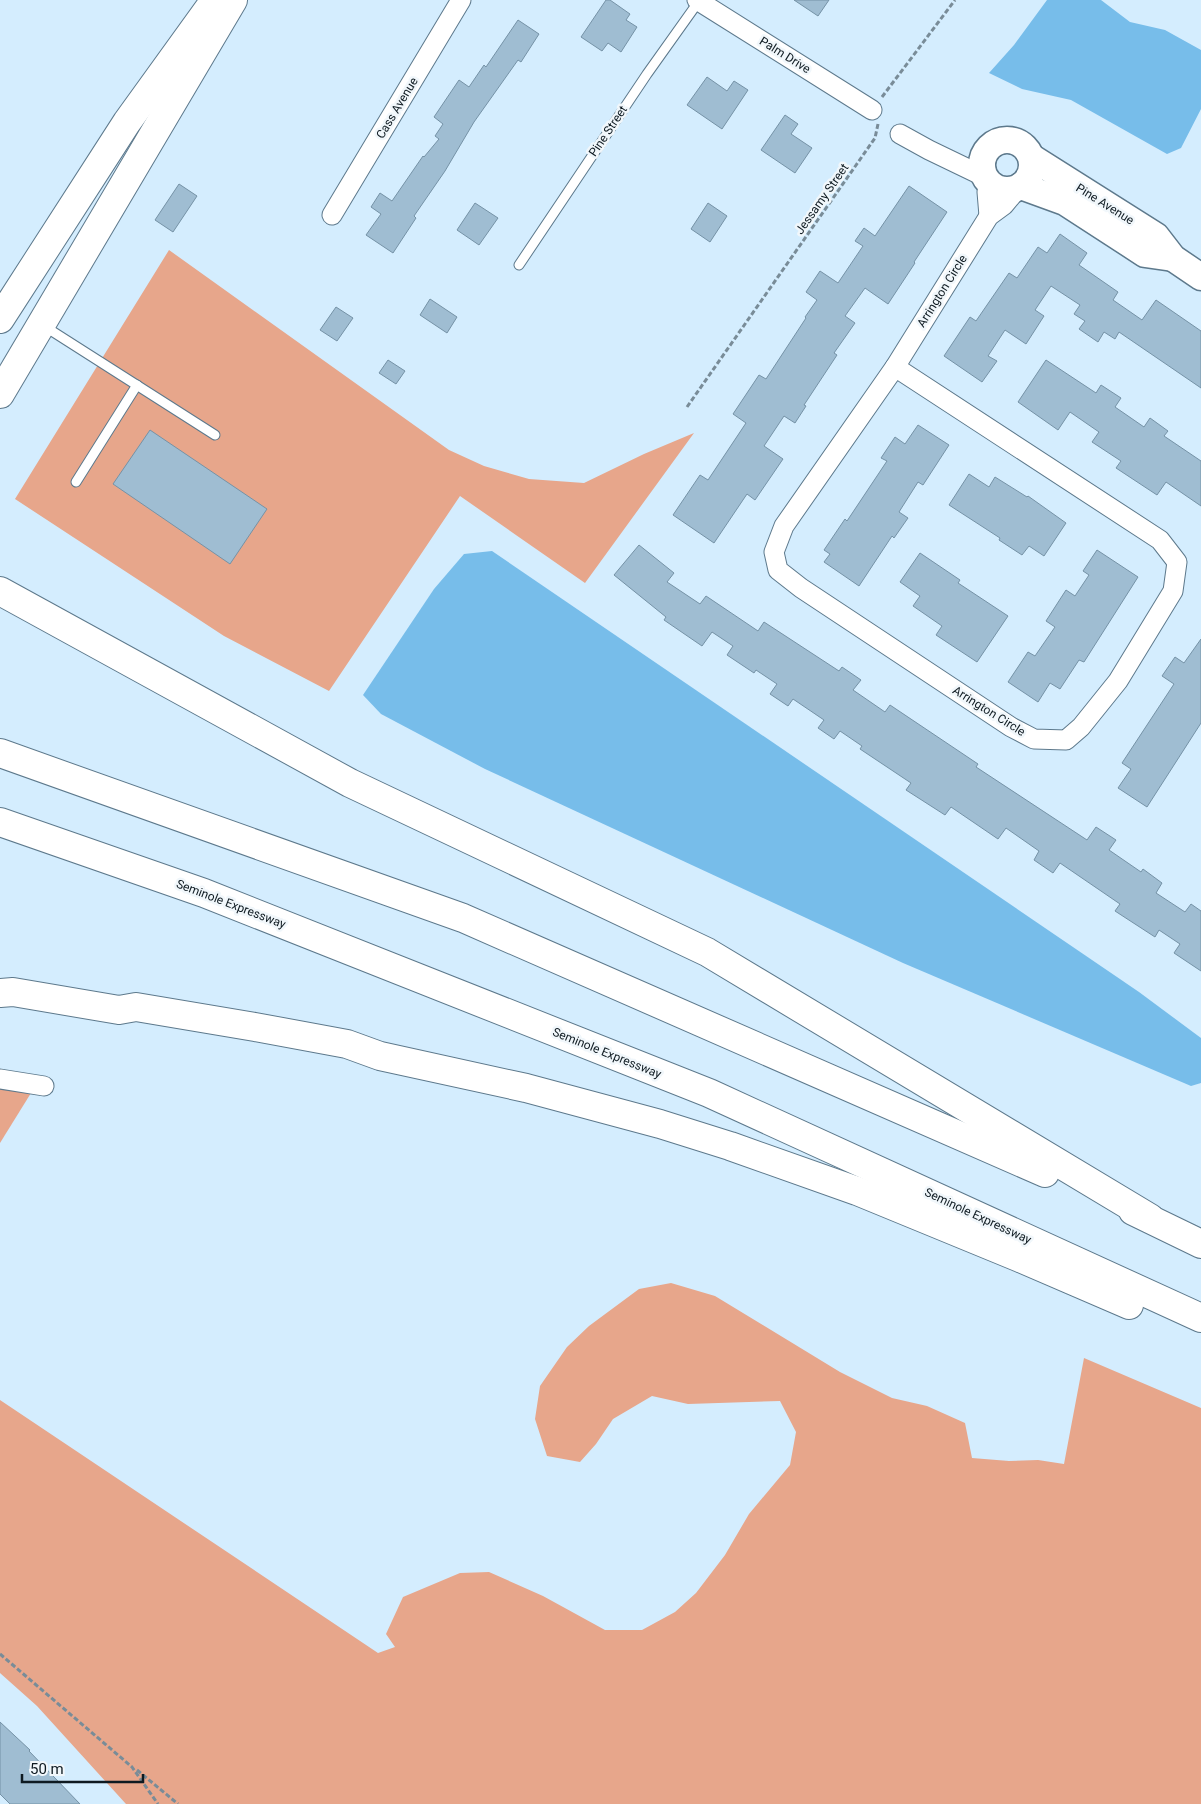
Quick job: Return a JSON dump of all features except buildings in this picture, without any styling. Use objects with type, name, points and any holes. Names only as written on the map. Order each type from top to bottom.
[{"type":"main road","points":[[0,318],[127,122],[216,0]]},
{"type":"main road","points":[[0,394],[232,0]]},
{"type":"main road","points":[[0,591],[350,782],[707,952],[1150,1218]]},
{"type":"main road","points":[[0,753],[463,918],[1150,1218],[1201,1244]]},
{"type":"main road","name":"Seminole Expressway","points":[[0,822],[204,893],[709,1094],[1201,1318]]},
{"type":"main road","points":[[4,990],[119,1010],[131,1018],[233,1038],[344,1056],[380,1056],[440,1068],[536,1090],[652,1122],[737,1148],[893,1205],[1020,1258],[1201,1338]]},
{"type":"street","name":"Cass Avenue","points":[[332,215],[461,0]]},
{"type":"street","name":"Palm Drive","points":[[699,0],[872,110]]},
{"type":"street","name":"Pine Avenue","points":[[900,134],[987,180],[1000,189],[1006,190],[1020,187],[1065,202],[1145,254],[1173,258]]},
{"type":"street","name":"Pine Avenue","points":[[987,180],[982,168],[986,151],[1000,141],[1007,140],[1022,144],[1031,156],[1156,236],[1173,258],[1201,277]]},
{"type":"street","points":[[1020,187],[1031,174],[1031,156]]},
{"type":"street","points":[[987,180],[989,216]]},
{"type":"street","name":"Arrington Circle","points":[[895,367],[1160,540],[1177,562],[1173,591],[1118,681],[1081,727],[1066,740],[1034,739],[1011,727],[802,588],[778,570],[774,552],[784,526],[895,367],[989,216],[1004,205],[1020,187]]},
{"type":"street","points":[[0,1079],[44,1086]]},
{"type":"lane","name":"Pine Street","points":[[519,264],[699,0]]},
{"type":"lane","points":[[42,324],[216,435]]},
{"type":"lane","points":[[76,482],[137,385]]},
{"type":"path","points":[[872,110],[955,0]]},
{"type":"path","name":"Jessamy Street","points":[[687,407],[875,138],[878,124],[872,110]]},
{"type":"path","points":[[0,1654],[178,1804]]},
{"type":"path","points":[[132,1767],[158,1804]]},
{"type":"shaded area","points":[[169,250],[449,450],[484,466],[529,479],[584,483],[644,454],[694,433],[585,583],[460,496],[329,691],[224,636],[15,499]]},
{"type":"shaded area","points":[[0,1088],[31,1093],[0,1143]]},
{"type":"shaded area","points":[[671,1283],[715,1296],[840,1372],[892,1398],[927,1406],[965,1423],[972,1458],[1009,1461],[1038,1460],[1064,1464],[1084,1358],[1201,1408],[1201,1804],[126,1804],[37,1706],[0,1673],[0,1400],[378,1653],[395,1647],[386,1634],[403,1597],[460,1573],[489,1572],[543,1596],[605,1630],[642,1630],[675,1612],[696,1593],[725,1555],[749,1514],[790,1465],[796,1432],[780,1401],[688,1404],[652,1396],[613,1419],[596,1444],[580,1462],[547,1456],[535,1419],[540,1386],[567,1347],[589,1326],[639,1289]]},
{"type":"water","points":[[1047,0],[1101,0],[1130,22],[1165,30],[1201,50],[1201,109],[1181,148],[1167,154],[1071,100],[1022,89],[989,73],[1014,45]]},
{"type":"water","points":[[492,551],[1139,992],[1201,1038],[1201,1083],[1191,1086],[903,963],[485,769],[381,714],[363,695],[434,589],[464,554]]}]
